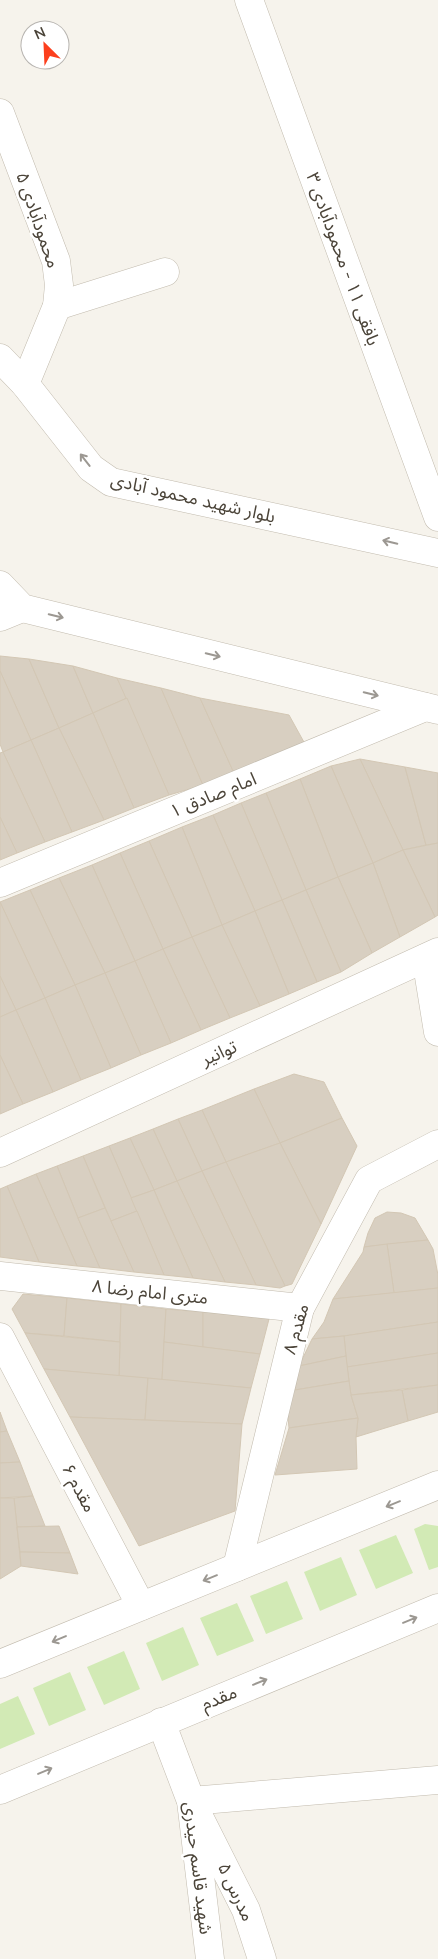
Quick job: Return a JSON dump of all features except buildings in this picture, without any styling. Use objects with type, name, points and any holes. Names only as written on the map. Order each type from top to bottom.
[{"type":"street","name":"بافقی ۱۱ - محمودآبادی ۳","points":[[249,0],[438,517]]},
{"type":"street","name":"محمودآبادی ۵","points":[[0,113],[56,261],[59,285],[57,306],[25,384]]},
{"type":"street","points":[[57,306],[166,272]]},
{"type":"street","name":"بلوار شهید محمود آبادی","points":[[0,358],[25,384],[91,468],[111,482],[438,553]]},
{"type":"street","points":[[0,585],[11,612],[432,709]]},
{"type":"street","name":"امام صادق ۱","points":[[0,883],[432,709]]},
{"type":"street","points":[[432,955],[438,1032]]},
{"type":"street","name":"توانیر","points":[[0,1153],[432,955]]},
{"type":"street","name":"مقدم ۸","points":[[237,1567],[300,1308],[370,1180],[438,1144]]},
{"type":"street","name":"۸ متری امام رضا","points":[[0,1276],[300,1308]]},
{"type":"street","name":"مقدم ۶","points":[[0,1337],[141,1606]]},
{"type":"street","points":[[0,1664],[438,1485]]},
{"type":"street","name":"مقدم","points":[[0,1790],[438,1608]]},
{"type":"street","name":"شهید قاسم حیدری","points":[[161,1722],[191,1801],[210,1959]]},
{"type":"street","points":[[191,1801],[438,1780]]},
{"type":"street","name":"مدرس ۵","points":[[191,1801],[246,1910],[262,1959]]},
{"type":"green space","points":[[425,1524],[438,1526],[438,1567],[429,1570],[414,1529]]},
{"type":"green space","points":[[396,1535],[413,1573],[376,1589],[359,1550]]},
{"type":"green space","points":[[341,1557],[357,1595],[320,1611],[304,1572]]},
{"type":"green space","points":[[287,1581],[303,1619],[266,1634],[250,1596]]},
{"type":"green space","points":[[237,1603],[254,1641],[217,1656],[200,1618]]},
{"type":"green space","points":[[183,1627],[199,1665],[162,1681],[146,1643]]},
{"type":"green space","points":[[124,1651],[140,1689],[104,1705],[87,1667]]},
{"type":"green space","points":[[70,1672],[86,1710],[49,1726],[33,1688]]},
{"type":"green space","points":[[18,1696],[35,1734],[0,1749],[0,1704]]}]
